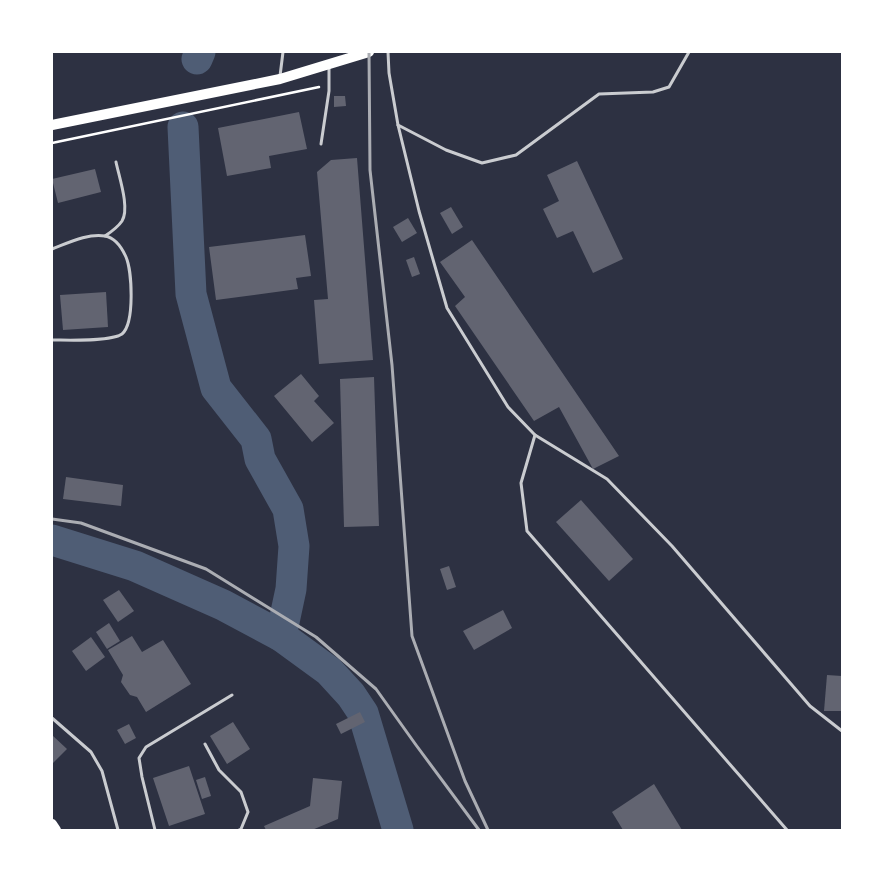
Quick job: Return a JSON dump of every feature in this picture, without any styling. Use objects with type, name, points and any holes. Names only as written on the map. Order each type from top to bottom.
[{"type":"main road","points":[[52,125],[280,79],[330,65],[342,59],[370,52]]},
{"type":"main road","points":[[52,824],[56,830]]},
{"type":"lane","points":[[280,79],[283,52]]},
{"type":"lane","points":[[388,52],[389,73],[398,125],[419,211],[447,308],[508,407],[536,434],[607,479],[672,546],[810,706],[842,731]]},
{"type":"lane","points":[[398,125],[446,150],[482,162],[516,155],[598,94],[653,92],[668,86],[689,52]]},
{"type":"lane","points":[[321,144],[329,85],[330,65]]},
{"type":"lane","points":[[105,236],[118,226],[125,214],[125,206],[116,162]]},
{"type":"lane","points":[[52,249],[84,238],[105,236],[112,239],[121,247],[127,259],[131,288],[131,308],[127,328],[121,334],[116,337],[101,339],[52,340]]},
{"type":"lane","points":[[536,434],[521,483],[527,531],[787,830]]},
{"type":"lane","points":[[155,830],[139,758],[146,747],[232,695]]},
{"type":"lane","points":[[52,718],[91,752],[102,771],[118,830]]},
{"type":"lane","points":[[205,744],[220,770],[241,792],[248,812],[241,829],[239,830]]},
{"type":"path","points":[[52,143],[329,85]]},
{"type":"building","points":[[334,96],[345,96],[346,106],[334,107]]},
{"type":"building","points":[[299,112],[307,149],[269,156],[271,168],[227,176],[218,128]]},
{"type":"building","points":[[357,158],[373,360],[319,364],[314,300],[328,299],[317,172],[331,160]]},
{"type":"building","points":[[577,161],[623,259],[593,273],[573,231],[557,238],[543,209],[559,201],[547,175]]},
{"type":"building","points":[[95,169],[101,192],[58,203],[52,179]]},
{"type":"building","points":[[451,207],[463,227],[452,234],[440,213]]},
{"type":"building","points":[[408,218],[417,233],[402,242],[393,227]]},
{"type":"building","points":[[305,235],[311,276],[296,278],[298,289],[216,300],[209,247]]},
{"type":"building","points":[[472,240],[619,456],[593,469],[559,407],[534,421],[455,306],[465,297],[440,262]]},
{"type":"building","points":[[414,257],[420,274],[412,277],[406,260]]},
{"type":"building","points":[[106,292],[108,327],[63,330],[60,295]]},
{"type":"building","points":[[301,374],[319,396],[314,401],[334,423],[312,442],[274,396]]},
{"type":"building","points":[[374,377],[379,526],[344,527],[340,379]]},
{"type":"building","points":[[66,477],[123,485],[121,506],[63,499]]},
{"type":"building","points":[[581,500],[633,559],[609,581],[556,522]]},
{"type":"building","points":[[449,566],[456,587],[447,590],[440,569]]},
{"type":"building","points":[[119,590],[134,611],[118,622],[103,600]]},
{"type":"building","points":[[503,610],[512,628],[474,650],[463,631]]},
{"type":"building","points":[[109,623],[120,641],[107,649],[96,632]]},
{"type":"building","points":[[132,636],[142,652],[163,640],[191,684],[146,712],[137,697],[130,695],[121,682],[123,675],[108,650]]},
{"type":"building","points":[[91,637],[105,657],[86,671],[72,651]]},
{"type":"building","points":[[827,675],[842,676],[842,711],[824,711]]},
{"type":"building","points":[[360,712],[365,722],[341,734],[336,724]]},
{"type":"building","points":[[233,722],[250,749],[227,764],[210,736]]},
{"type":"building","points":[[129,724],[136,738],[125,744],[117,730]]},
{"type":"building","points":[[52,735],[67,749],[52,764]]},
{"type":"building","points":[[189,766],[205,814],[169,826],[153,778]]},
{"type":"building","points":[[205,777],[211,796],[202,799],[196,780]]},
{"type":"building","points":[[313,778],[342,781],[338,819],[312,830],[266,830],[264,826],[310,806]]},
{"type":"building","points":[[654,784],[682,830],[623,830],[612,812]]},
{"type":"waterway","points":[[197,59],[200,52]]},
{"type":"waterway","points":[[183,127],[191,294],[216,388],[256,439],[260,459],[288,509],[294,546],[291,589],[281,636]]},
{"type":"waterway","points":[[52,540],[135,566],[223,605],[281,636],[329,671],[351,695],[363,713],[398,830]]},
{"type":"railway","points":[[369,52],[370,170],[392,365],[412,636],[465,781],[488,830]]},
{"type":"railway","points":[[52,519],[81,523],[206,569],[316,637],[376,689],[479,830]]}]
